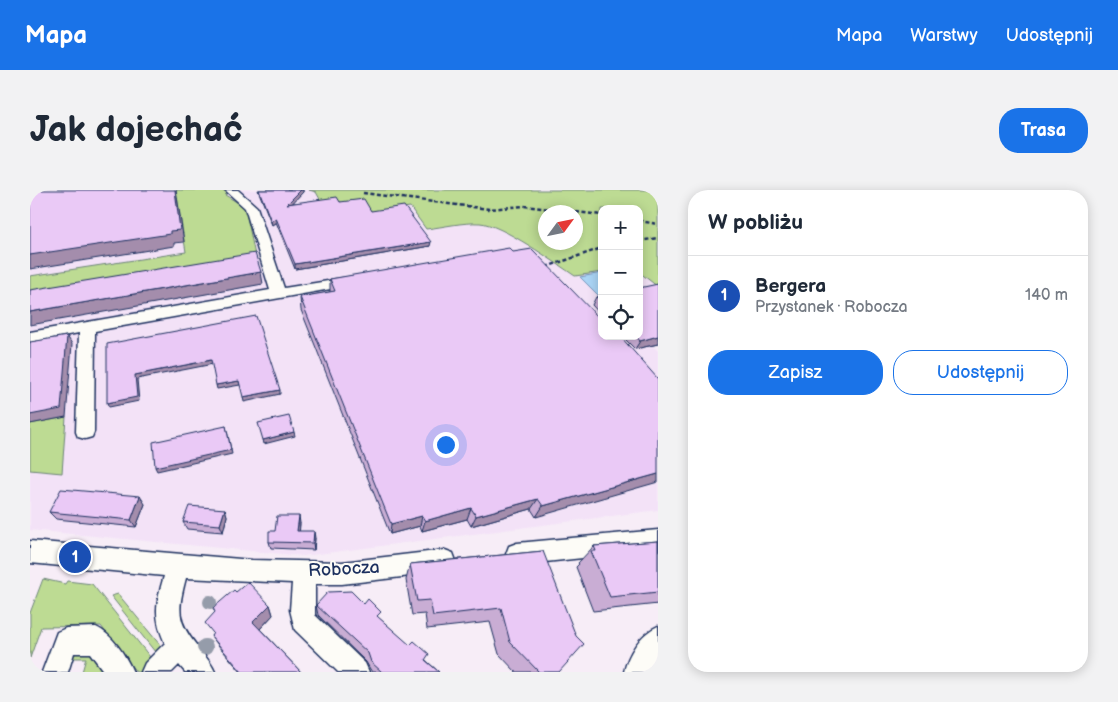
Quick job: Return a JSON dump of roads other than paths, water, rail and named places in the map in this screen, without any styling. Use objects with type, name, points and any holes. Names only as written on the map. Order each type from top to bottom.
[{"type":"street","points":[[278,293],[365,279]]},
{"type":"street","points":[[85,432],[86,328]]},
{"type":"street","points":[[497,556],[658,540]]},
{"type":"street","name":"Robocza","points":[[30,552],[178,566],[342,573],[468,559]]},
{"type":"street","points":[[178,566],[167,614],[168,627],[180,646],[202,672]]},
{"type":"street","points":[[304,571],[302,610],[304,621],[356,672]]},
{"type":"street","points":[[636,672],[639,663],[658,638]]},
{"type":"street","points":[[56,672],[66,641],[96,640],[120,672]]},
{"type":"street","points":[[154,672],[180,646]]},
{"type":"lane","points":[[30,337],[278,293],[251,207],[231,190]]},
{"type":"water","points":[[598,274],[598,295],[580,277]]},
{"type":"place","name":"Bergera","points":[[75,557]]}]
